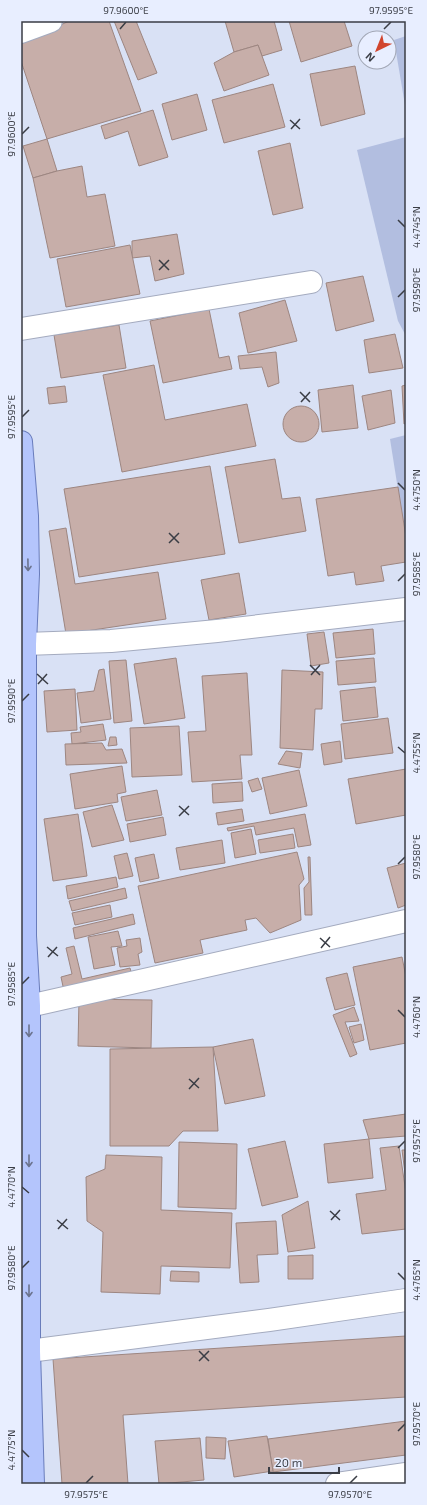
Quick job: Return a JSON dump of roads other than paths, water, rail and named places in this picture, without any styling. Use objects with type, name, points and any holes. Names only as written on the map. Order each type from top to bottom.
[{"type":"main road","points":[[21,442],[27,523],[28,574],[25,644],[25,936],[29,1006],[29,1351],[33,1484]]},
{"type":"street","points":[[21,32],[51,21]]},
{"type":"street","points":[[21,329],[311,282]]},
{"type":"street","points":[[25,644],[111,641],[210,632],[406,609]]},
{"type":"street","points":[[29,1006],[406,921]]},
{"type":"street","points":[[29,1351],[284,1318],[406,1300]]},
{"type":"street","points":[[337,1484],[406,1474]]}]
